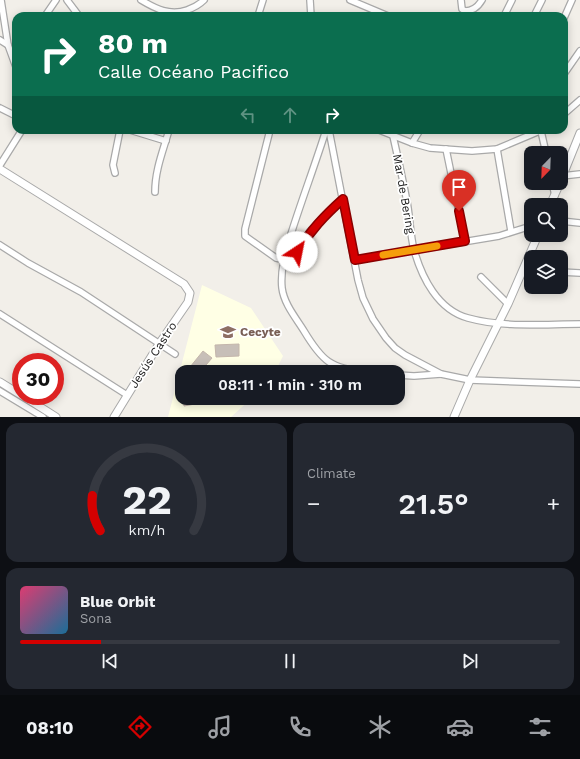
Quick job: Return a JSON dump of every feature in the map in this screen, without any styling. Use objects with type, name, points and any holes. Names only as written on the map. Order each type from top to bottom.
[{"type":"street","points":[[1,0],[8,45],[12,54]]},
{"type":"street","points":[[48,12],[56,0]]},
{"type":"street","points":[[66,0],[76,12]]},
{"type":"street","points":[[141,0],[165,12]]},
{"type":"street","points":[[183,12],[192,9],[204,0]]},
{"type":"street","points":[[259,12],[263,0]]},
{"type":"street","points":[[310,0],[311,12]]},
{"type":"street","points":[[350,0],[378,12]]},
{"type":"street","points":[[461,0],[462,9],[465,11],[470,11],[482,0]]},
{"type":"street","points":[[506,12],[512,0]]},
{"type":"street","points":[[536,12],[542,0]]},
{"type":"street","points":[[567,12],[572,0]]},
{"type":"street","points":[[0,40],[8,45]]},
{"type":"street","points":[[568,68],[580,51]]},
{"type":"street","points":[[568,110],[580,100]]},
{"type":"street","points":[[0,108],[12,114]]},
{"type":"street","points":[[568,163],[580,133]]},
{"type":"street","points":[[0,165],[19,134]]},
{"type":"street","points":[[115,173],[113,165],[119,134]]},
{"type":"street","points":[[143,134],[166,141]]},
{"type":"street","points":[[155,192],[155,178],[158,164],[168,134]]},
{"type":"street","points":[[269,134],[245,229],[245,236],[276,258],[285,260],[291,258],[310,231],[343,199]]},
{"type":"street","points":[[325,134],[297,214],[285,260],[282,276],[282,289],[288,305],[317,352],[329,362],[335,365]]},
{"type":"street","points":[[330,134],[358,280],[363,298],[373,319],[395,348],[405,355],[442,374],[470,380],[580,384]]},
{"type":"street","points":[[388,134],[430,148],[472,151],[497,149],[533,134]]},
{"type":"street","points":[[412,143],[418,134]]},
{"type":"street","points":[[543,134],[545,146]]},
{"type":"street","name":"Mar de Bering","points":[[393,136],[407,202],[414,250],[427,285],[443,303],[452,311],[467,318],[499,324],[580,324]]},
{"type":"street","points":[[446,149],[465,241]]},
{"type":"street","points":[[497,149],[511,231]]},
{"type":"street","name":"Jesús Castro","points":[[0,168],[184,284],[190,293],[188,302],[159,344],[114,417]]},
{"type":"street","points":[[568,178],[580,174]]},
{"type":"street","points":[[553,190],[554,195]]},
{"type":"street","points":[[553,198],[556,190]]},
{"type":"street","points":[[568,222],[580,223]]},
{"type":"street","points":[[355,260],[499,236],[524,228]]},
{"type":"street","points":[[454,417],[470,380],[499,324],[535,242]]},
{"type":"street","points":[[0,245],[28,263],[81,292],[175,354]]},
{"type":"street","points":[[568,272],[580,273]]},
{"type":"street","points":[[481,277],[508,304]]},
{"type":"street","points":[[0,314],[127,395]]},
{"type":"street","points":[[405,375],[442,374]]},
{"type":"street","points":[[0,382],[12,389]]},
{"type":"street","points":[[0,391],[43,417]]},
{"type":"street","points":[[37,405],[56,417]]},
{"type":"shaded area","name":"Cecyte","points":[[202,285],[251,308],[283,356],[278,365],[181,365]]},
{"type":"shaded area","name":"Cecyte","points":[[175,390],[175,405],[244,405],[231,417],[168,417]]},
{"type":"building","points":[[239,344],[239,356],[216,357],[215,345]]},
{"type":"building","points":[[203,351],[212,358],[206,365],[192,365]]},
{"type":"slow traffic","points":[[383,255],[437,246]]},
{"type":"place","name":"Cecyte","points":[[228,332]]},
{"type":"route","points":[[297,252],[310,231],[343,199],[355,260],[465,241],[459,211]]}]
